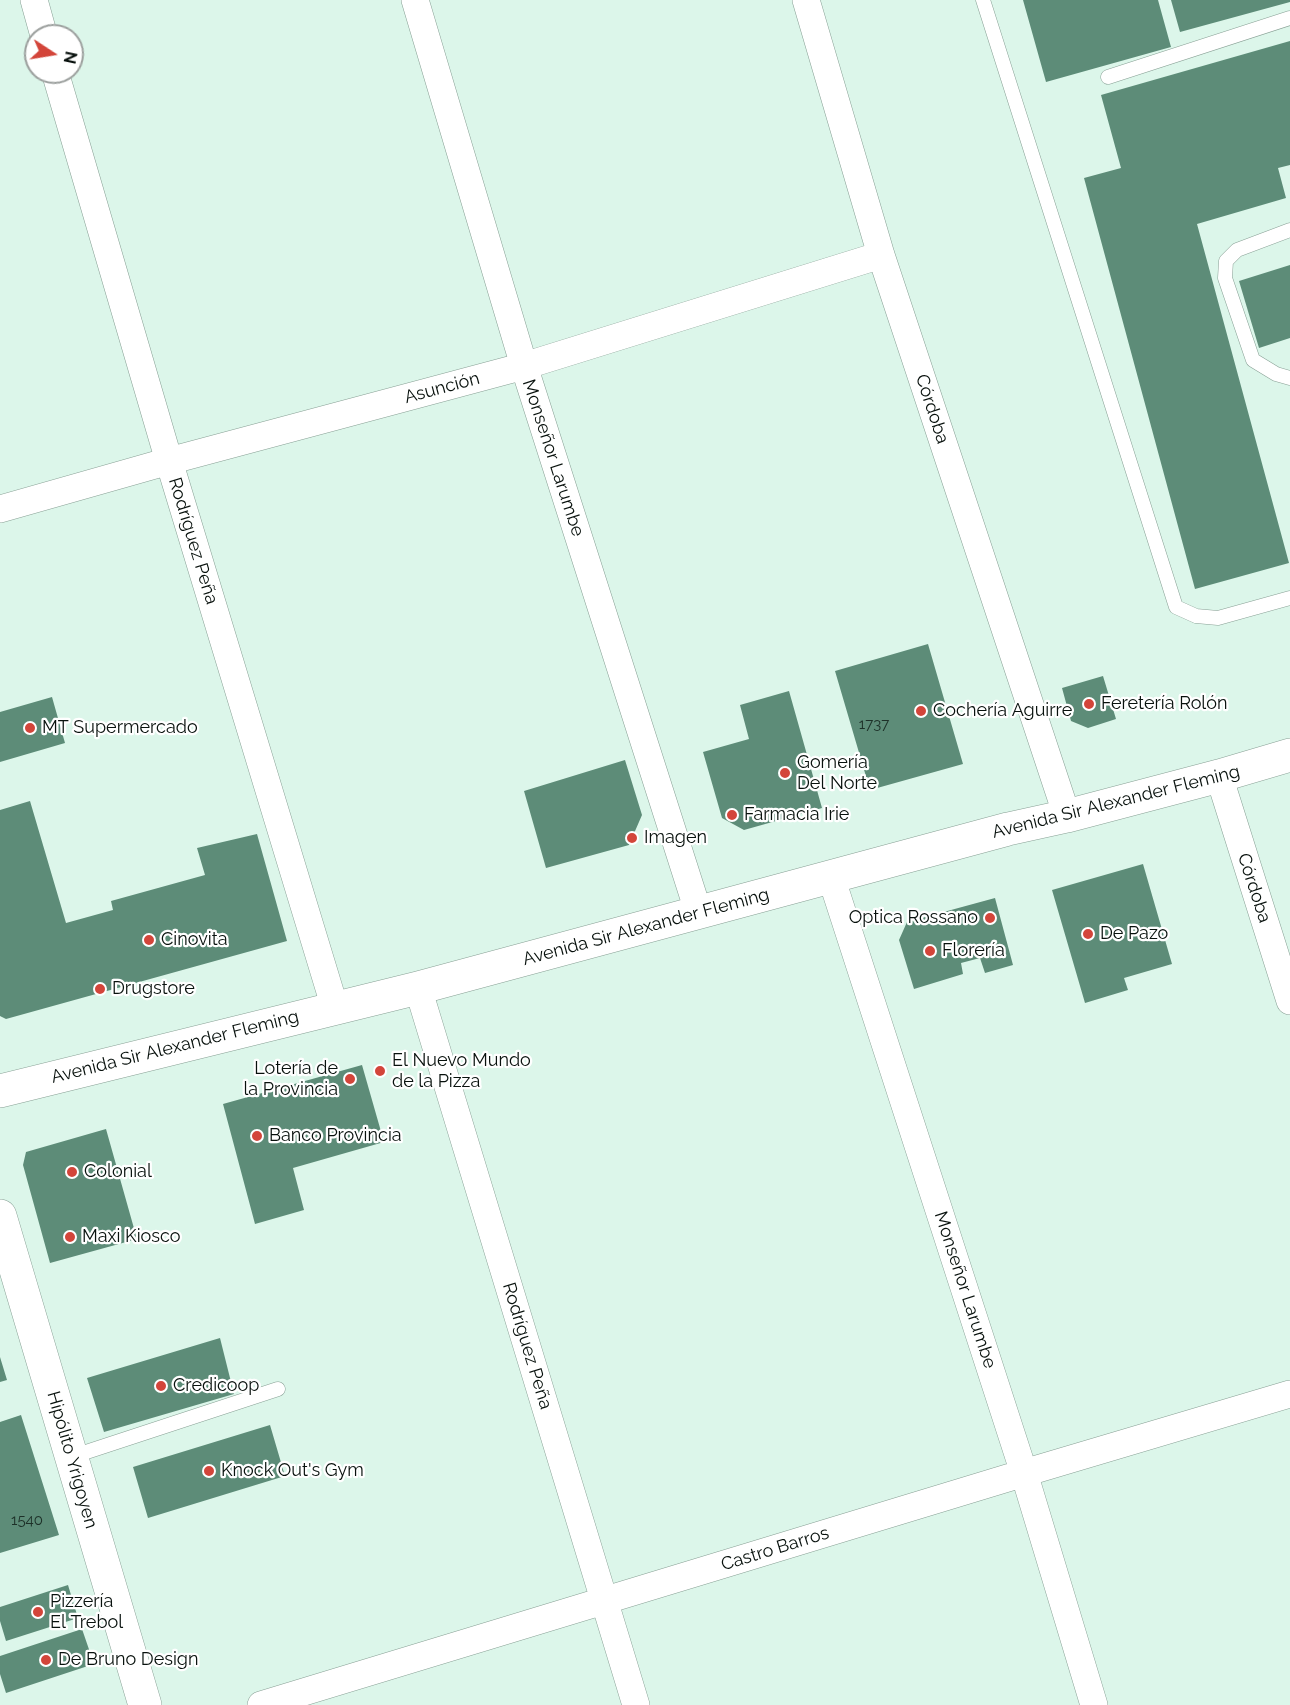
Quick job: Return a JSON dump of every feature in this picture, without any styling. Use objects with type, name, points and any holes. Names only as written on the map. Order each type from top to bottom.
[{"type":"main road","name":"Avenida Sir Alexander Fleming","points":[[0,1091],[418,988],[1008,829],[1219,776],[1290,755]]},
{"type":"main road","name":"Hipólito Yrigoyen","points":[[0,1216],[145,1705]]},
{"type":"street","points":[[34,0],[41,24]]},
{"type":"street","name":"Monseñor Larumbe","points":[[415,0],[524,366],[699,914]]},
{"type":"street","name":"Córdoba","points":[[806,0],[881,255],[1067,816]]},
{"type":"street","name":"Rodríguez Peña","points":[[59,84],[169,461],[335,1008]]},
{"type":"street","name":"Asunción","points":[[0,509],[169,461],[524,366],[881,255]]},
{"type":"street","name":"Córdoba","points":[[1219,776],[1290,1001]]},
{"type":"street","name":"Monseñor Larumbe","points":[[831,877],[1023,1473],[1094,1705]]},
{"type":"street","name":"Rodríguez Peña","points":[[418,988],[636,1705]]},
{"type":"street","name":"Castro Barros","points":[[261,1705],[1290,1394]]},
{"type":"lane","points":[[982,0],[1176,607],[1196,616],[1218,618],[1290,598]]},
{"type":"lane","points":[[1108,77],[1290,18]]},
{"type":"lane","points":[[1286,374],[1253,360],[1225,278],[1226,261],[1237,250],[1290,230]]},
{"type":"lane","points":[[71,1457],[278,1389]]},
{"type":"building","points":[[1023,0],[1158,0],[1171,47],[1046,82]]},
{"type":"building","points":[[1171,0],[1290,0],[1290,2],[1180,32]]},
{"type":"building","points":[[1290,41],[1290,165],[1278,168],[1286,198],[1197,224],[1289,563],[1195,589],[1084,178],[1121,168],[1101,95]]},
{"type":"building","points":[[1290,265],[1290,338],[1259,348],[1239,281]]},
{"type":"building","points":[[928,644],[963,764],[870,790],[835,671]]},
{"type":"building","name":"Feretería Rolón","points":[[1103,676],[1116,719],[1088,728],[1071,721],[1062,688]]},
{"type":"building","name":"Gomería Del Norte","points":[[789,691],[822,808],[744,830],[722,818],[703,752],[749,739],[740,705]]},
{"type":"building","name":"MT Supermercado","points":[[52,697],[65,743],[0,762],[0,712]]},
{"type":"building","points":[[625,760],[642,815],[629,845],[546,868],[524,791]]},
{"type":"building","points":[[30,801],[66,923],[113,910],[111,901],[205,875],[197,848],[257,834],[287,941],[6,1019],[0,1016],[0,810]]},
{"type":"building","points":[[1143,864],[1172,964],[1124,978],[1128,990],[1085,1003],[1052,890]]},
{"type":"building","points":[[995,898],[1013,965],[985,973],[980,958],[961,963],[963,974],[914,989],[899,940],[907,922]]},
{"type":"building","points":[[362,1065],[384,1142],[293,1168],[304,1210],[255,1224],[223,1104]]},
{"type":"building","points":[[106,1129],[137,1239],[50,1263],[23,1165],[26,1152]]},
{"type":"building","name":"Credicoop","points":[[220,1338],[234,1394],[104,1432],[87,1378]]},
{"type":"building","points":[[0,1357],[7,1380],[0,1382]]},
{"type":"building","points":[[21,1415],[59,1535],[0,1553],[0,1422]]},
{"type":"building","name":"Knock Out's Gym","points":[[270,1425],[285,1476],[148,1518],[133,1467]]},
{"type":"building","name":"Pizzería El Trebol","points":[[68,1585],[78,1618],[6,1641],[0,1621],[0,1607]]},
{"type":"building","name":"De Bruno Design","points":[[82,1629],[94,1664],[6,1693],[0,1674],[0,1656]]},
{"type":"place","name":"Feretería Rolón","points":[[1089,704]]},
{"type":"place","name":"Cochería Aguirre","points":[[921,711]]},
{"type":"place","name":"MT Supermercado","points":[[30,728]]},
{"type":"place","name":"Gomería Del Norte","points":[[785,773]]},
{"type":"place","name":"Farmacia Irie","points":[[732,815]]},
{"type":"place","name":"Imagen","points":[[632,838]]},
{"type":"place","name":"Optica Rossano","points":[[990,918]]},
{"type":"place","name":"De Pazo","points":[[1088,934]]},
{"type":"place","name":"Cinovita","points":[[149,940]]},
{"type":"place","name":"Florería","points":[[930,951]]},
{"type":"place","name":"Drugstore","points":[[100,989]]},
{"type":"place","name":"El Nuevo Mundo de la Pizza","points":[[380,1071]]},
{"type":"place","name":"Lotería de la Provincia","points":[[350,1079]]},
{"type":"place","name":"Banco Provincia","points":[[257,1136]]},
{"type":"place","name":"Colonial","points":[[72,1172]]},
{"type":"place","name":"Maxi Kiosco","points":[[70,1237]]},
{"type":"place","name":"Credicoop","points":[[161,1386]]},
{"type":"place","name":"Knock Out's Gym","points":[[209,1471]]},
{"type":"place","name":"Pizzería El Trebol","points":[[38,1612]]},
{"type":"place","name":"De Bruno Design","points":[[46,1660]]}]
